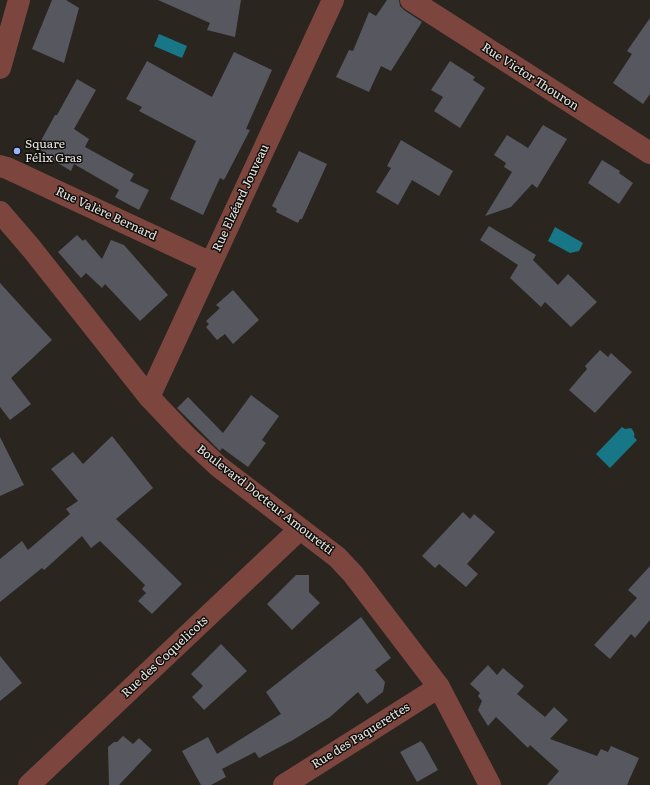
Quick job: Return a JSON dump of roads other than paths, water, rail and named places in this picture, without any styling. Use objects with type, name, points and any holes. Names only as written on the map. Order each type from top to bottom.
[{"type":"street","points":[[0,68],[19,0]]},
{"type":"street","name":"Rue Elzéard Jouveau","points":[[149,397],[333,0]]},
{"type":"street","name":"Rue Victor Thouron","points":[[411,0],[650,153]]},
{"type":"street","name":"Rue Valère Bernard","points":[[0,166],[211,263]]},
{"type":"street","name":"Boulevard Docteur Amouretti","points":[[0,212],[31,248],[149,397],[218,466],[337,557],[353,574],[439,687],[490,785]]},
{"type":"street","name":"Rue des Coquelicots","points":[[29,785],[300,529]]},
{"type":"street","name":"Rue des Paquerettes","points":[[284,785],[439,687]]},
{"type":"water","points":[[159,34],[187,46],[182,58],[154,46]]},
{"type":"water","points":[[555,227],[583,243],[579,251],[570,253],[548,241]]},
{"type":"water","points":[[622,427],[625,429],[631,428],[634,432],[634,437],[637,440],[610,468],[596,454]]},
{"type":"place","name":"Square Félix Gras","points":[[17,151]]}]
